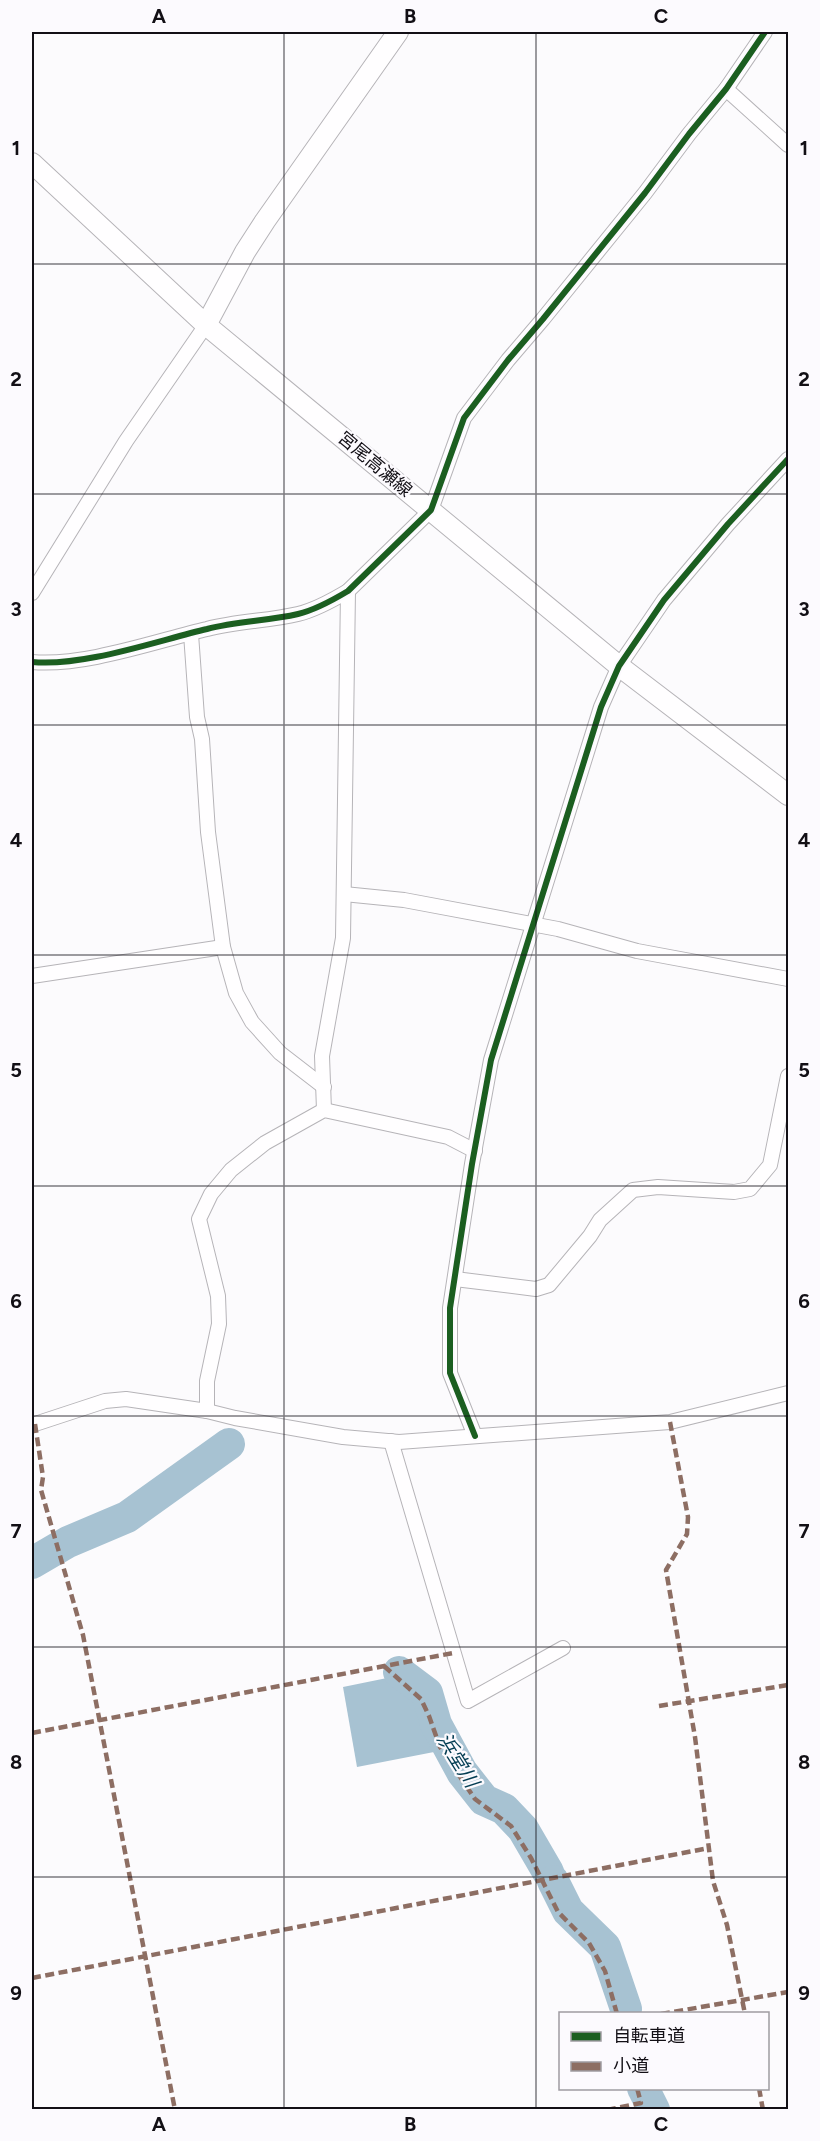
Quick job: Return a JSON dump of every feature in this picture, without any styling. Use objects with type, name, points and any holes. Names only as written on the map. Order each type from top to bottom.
[{"type":"main road","points":[[206,325],[245,252],[265,221],[398,32]]},
{"type":"main road","name":"宮尾高瀬線","points":[[32,163],[206,325],[619,666],[789,795]]},
{"type":"street","points":[[32,662],[50,663],[75,660],[207,629],[300,614],[348,591],[431,510],[464,418],[508,360],[645,193],[726,89],[765,32]]},
{"type":"street","points":[[726,89],[789,145]]},
{"type":"street","points":[[32,593],[126,441],[206,325]]},
{"type":"street","points":[[475,1436],[450,1373],[450,1308],[475,1151],[491,1060],[601,707],[619,666],[664,600],[728,525],[789,459]]},
{"type":"street","points":[[324,1110],[322,1056],[343,938],[348,591]]},
{"type":"street","points":[[191,634],[197,717],[202,739],[208,832],[223,947],[236,993],[252,1022],[280,1053],[324,1087]]},
{"type":"street","points":[[345,894],[404,900],[558,929],[637,951],[789,979]]},
{"type":"street","points":[[32,976],[223,947]]},
{"type":"street","points":[[455,1279],[536,1289],[549,1285],[590,1236],[600,1220],[633,1190],[658,1187],[734,1192],[750,1189],[770,1165],[789,1076]]},
{"type":"street","points":[[207,1410],[207,1381],[219,1324],[218,1296],[200,1219],[211,1194],[231,1170],[265,1143],[324,1110],[448,1137],[475,1151]]},
{"type":"street","points":[[33,1421],[105,1401],[126,1399],[207,1410],[235,1418],[343,1437],[391,1441],[670,1422],[789,1393]]},
{"type":"street","points":[[391,1441],[468,1701],[563,1648]]},
{"type":"water","points":[[387,1678],[418,1704],[434,1752],[357,1767],[343,1687]]},
{"type":"waterway","name":"浜堂川","points":[[32,1563],[68,1542],[127,1517],[229,1444]]},
{"type":"waterway","name":"浜堂川","points":[[399,1672],[427,1693],[436,1724],[462,1772],[484,1800],[504,1809],[523,1829],[548,1872]]},
{"type":"waterway","name":"浜堂川","points":[[553,1881],[568,1911],[605,1947],[626,2009]]},
{"type":"waterway","name":"浜堂川","points":[[644,2090],[654,2110]]},
{"type":"marked path","points":[[670,1422],[688,1517],[687,1534],[666,1570],[695,1737],[713,1881],[727,1925],[745,2012]]},
{"type":"marked path","points":[[35,1424],[43,1477],[41,1490],[83,1635],[175,2110]]},
{"type":"marked path","points":[[32,1733],[453,1653]]},
{"type":"marked path","points":[[384,1666],[421,1699],[440,1747],[475,1799],[511,1826],[531,1858],[558,1912],[589,1943],[605,1971],[616,2012]]},
{"type":"marked path","points":[[659,1706],[788,1685]]},
{"type":"marked path","points":[[32,1978],[709,1848]]},
{"type":"marked path","points":[[673,2012],[788,1992]]},
{"type":"marked path","points":[[607,2110],[641,2103],[638,2090]]},
{"type":"marked path","points":[[759,2090],[763,2110]]},
{"type":"cycle path","points":[[32,662],[74,661],[120,652],[218,626],[298,614],[348,591],[431,510],[464,418],[508,360],[645,193],[726,89],[765,32]]},
{"type":"cycle path","points":[[475,1436],[450,1373],[450,1308],[472,1164],[491,1060],[601,707],[619,666],[664,600],[728,524],[788,459]]}]
